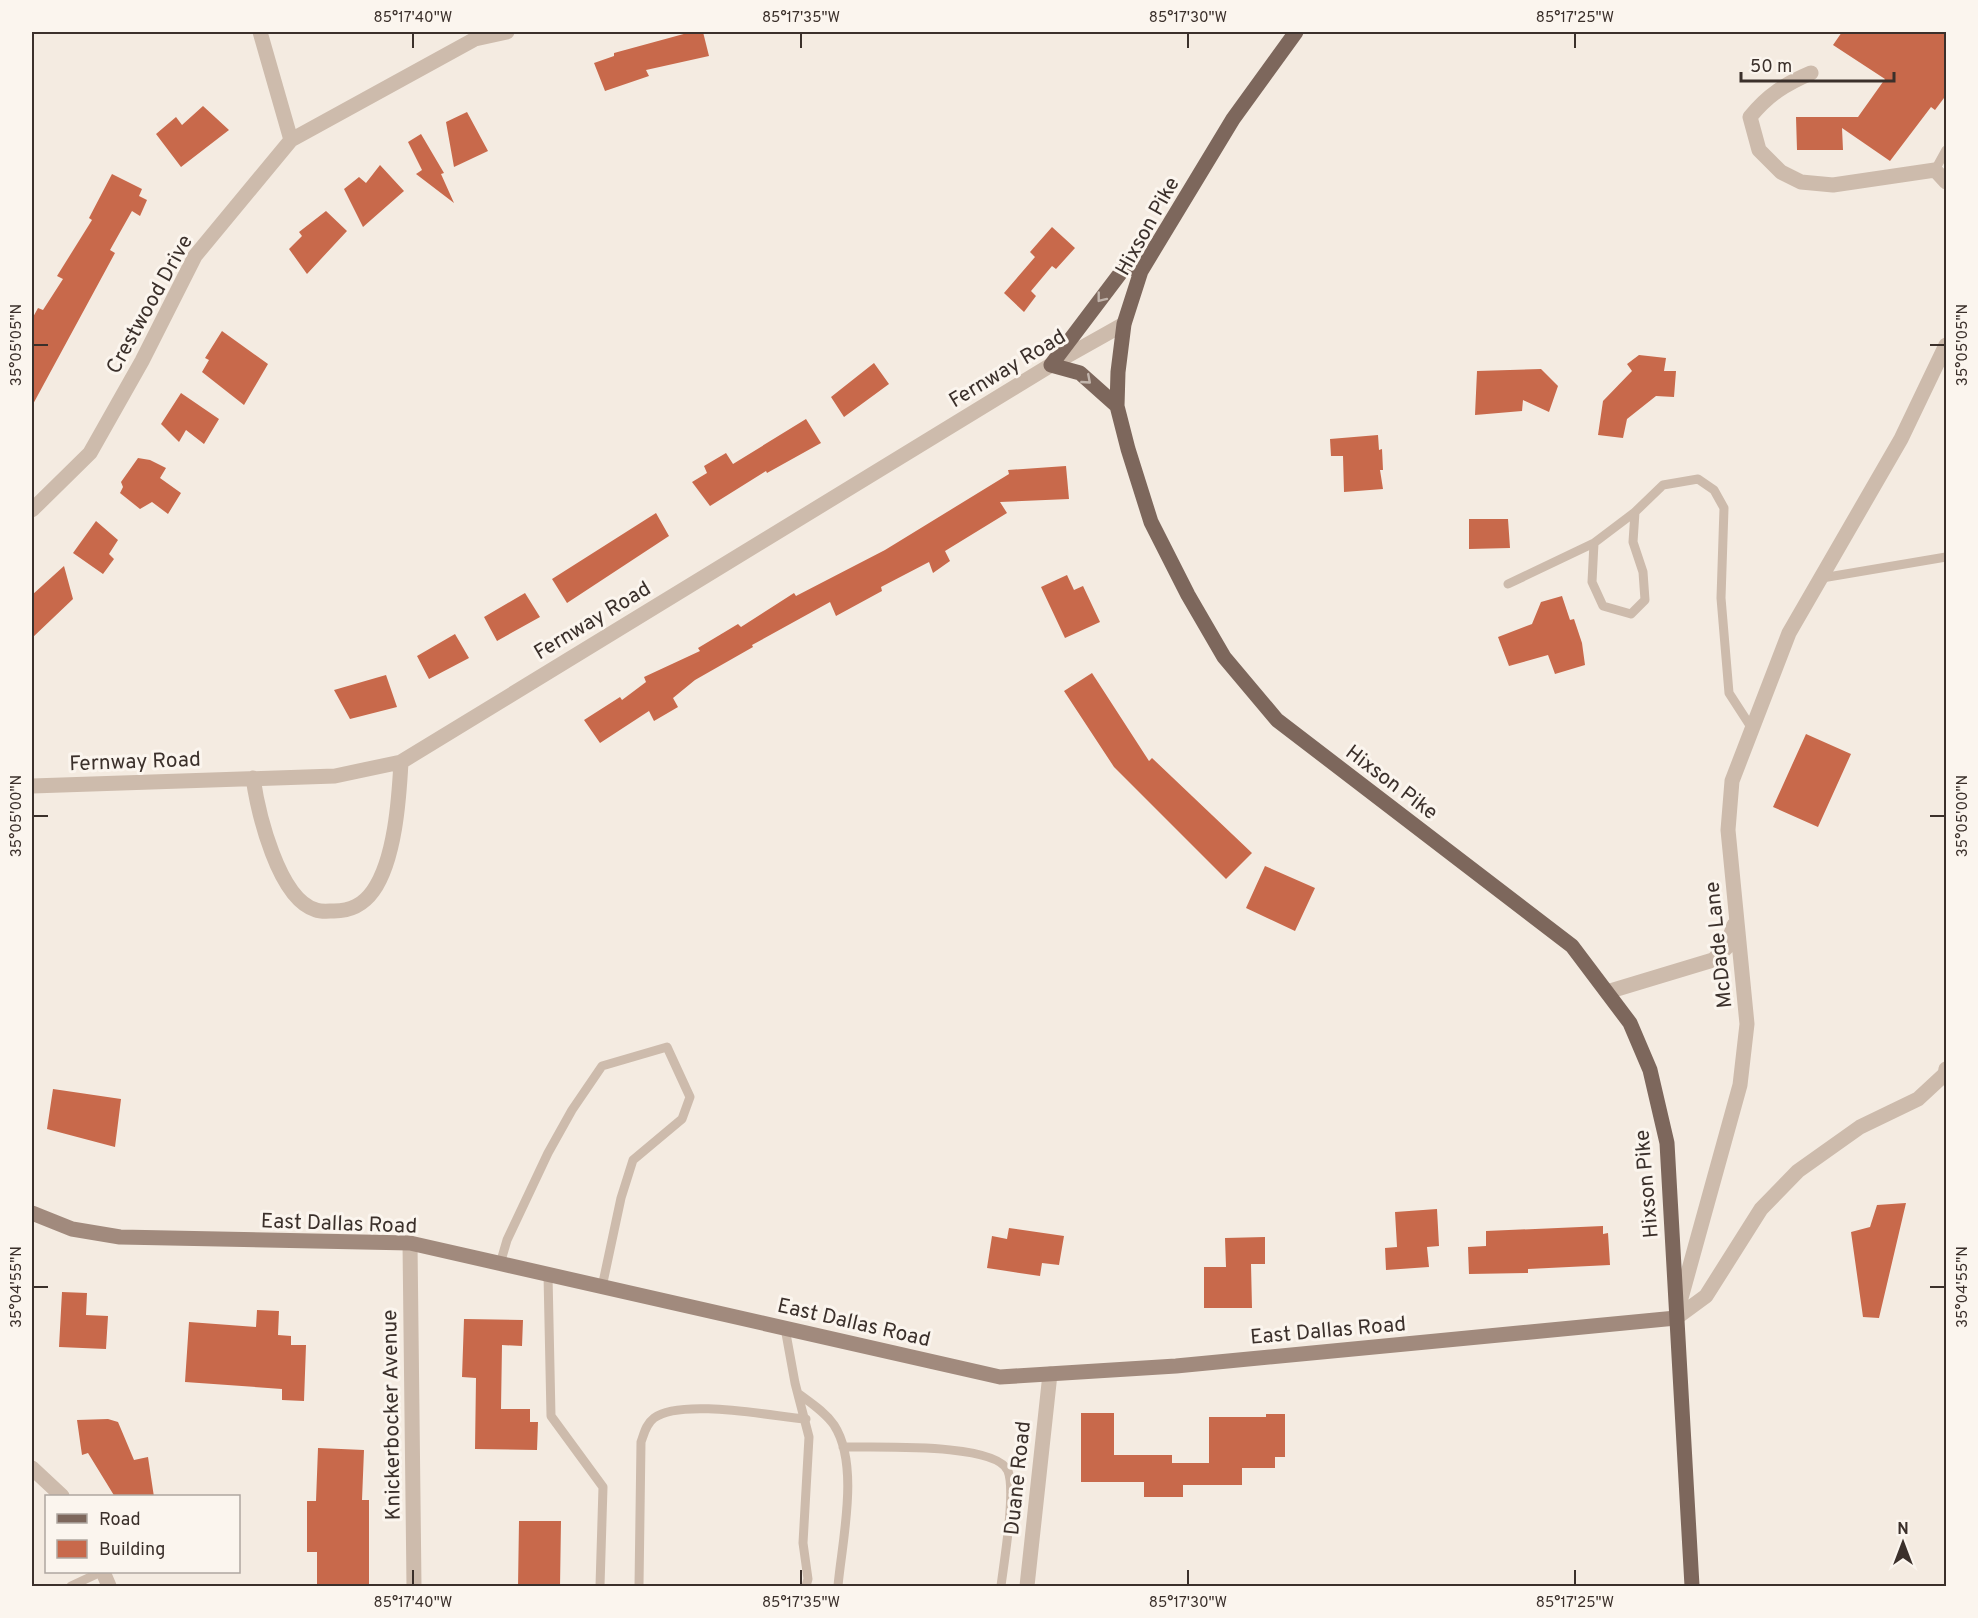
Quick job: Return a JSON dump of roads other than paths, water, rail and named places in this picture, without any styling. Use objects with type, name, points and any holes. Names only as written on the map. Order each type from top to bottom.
[{"type":"main road","name":"Hixson Pike","points":[[1296,32],[1233,119],[1146,263],[1124,324],[1118,372],[1117,406],[1151,522],[1188,595],[1232,666],[1277,720],[1572,946],[1630,1023],[1650,1070],[1667,1143],[1692,1587]]},
{"type":"main road","points":[[1117,406],[1080,373],[1051,365],[1122,271],[1146,263]]},
{"type":"street","points":[[260,32],[291,140]]},
{"type":"street","name":"Crestwood Drive","points":[[32,510],[90,453],[142,361],[195,255],[291,140],[475,39],[507,32]]},
{"type":"street","points":[[1811,73],[1785,84],[1766,98],[1750,117],[1759,150],[1781,172],[1801,182],[1833,185],[1935,170],[1947,182]]},
{"type":"street","name":"Fernway Road","points":[[32,786],[335,776],[400,762],[1051,365],[1124,324]]},
{"type":"street","name":"McDade Lane","points":[[1676,1318],[1740,1085],[1747,1024],[1735,921],[1728,830],[1732,781],[1788,633],[1901,439],[1947,345]]},
{"type":"street","points":[[252,778],[258,812],[278,869],[295,894],[315,910],[346,911],[363,903],[381,876],[398,816],[400,762]]},
{"type":"street","points":[[1607,992],[1713,960],[1726,948],[1735,921]]},
{"type":"street","points":[[1676,1318],[1706,1296],[1761,1209],[1798,1171],[1860,1127],[1918,1099],[1945,1074],[1947,1069]]},
{"type":"street","name":"East Dallas Road","points":[[32,1213],[72,1229],[120,1237],[410,1243],[1000,1377],[1176,1366],[1676,1318]]},
{"type":"street","name":"Knickerbocker Avenue","points":[[410,1243],[414,1587]]},
{"type":"street","name":"Duane Road","points":[[1027,1587],[1050,1374]]},
{"type":"street","points":[[32,1468],[60,1495]]},
{"type":"street","points":[[102,1573],[109,1587]]},
{"type":"lane","points":[[1935,170],[1947,150]]},
{"type":"lane","points":[[1508,584],[1594,543],[1635,512],[1663,486],[1698,479],[1714,490],[1724,508],[1721,598],[1729,693],[1751,727]]},
{"type":"lane","points":[[1594,543],[1592,582],[1603,606],[1631,614],[1645,600],[1643,572],[1634,543],[1635,512]]},
{"type":"lane","points":[[1822,578],[1947,556]]},
{"type":"lane","points":[[500,1264],[507,1240],[548,1153],[572,1110],[602,1066],[667,1047],[690,1097],[682,1119],[633,1160],[621,1198],[602,1287]]},
{"type":"lane","points":[[548,1275],[551,1416],[603,1487],[600,1587]]},
{"type":"lane","points":[[785,1328],[809,1437],[803,1543],[808,1579],[806,1587]]},
{"type":"lane","points":[[799,1394],[822,1412],[834,1426],[843,1448],[848,1473],[838,1587]]},
{"type":"lane","points":[[639,1587],[641,1442],[647,1426],[654,1418],[669,1411],[693,1407],[806,1419]]},
{"type":"lane","points":[[843,1448],[966,1450],[989,1455],[1004,1466],[1008,1472],[1010,1490],[1001,1587]]},
{"type":"lane","points":[[71,1587],[100,1573]]}]
